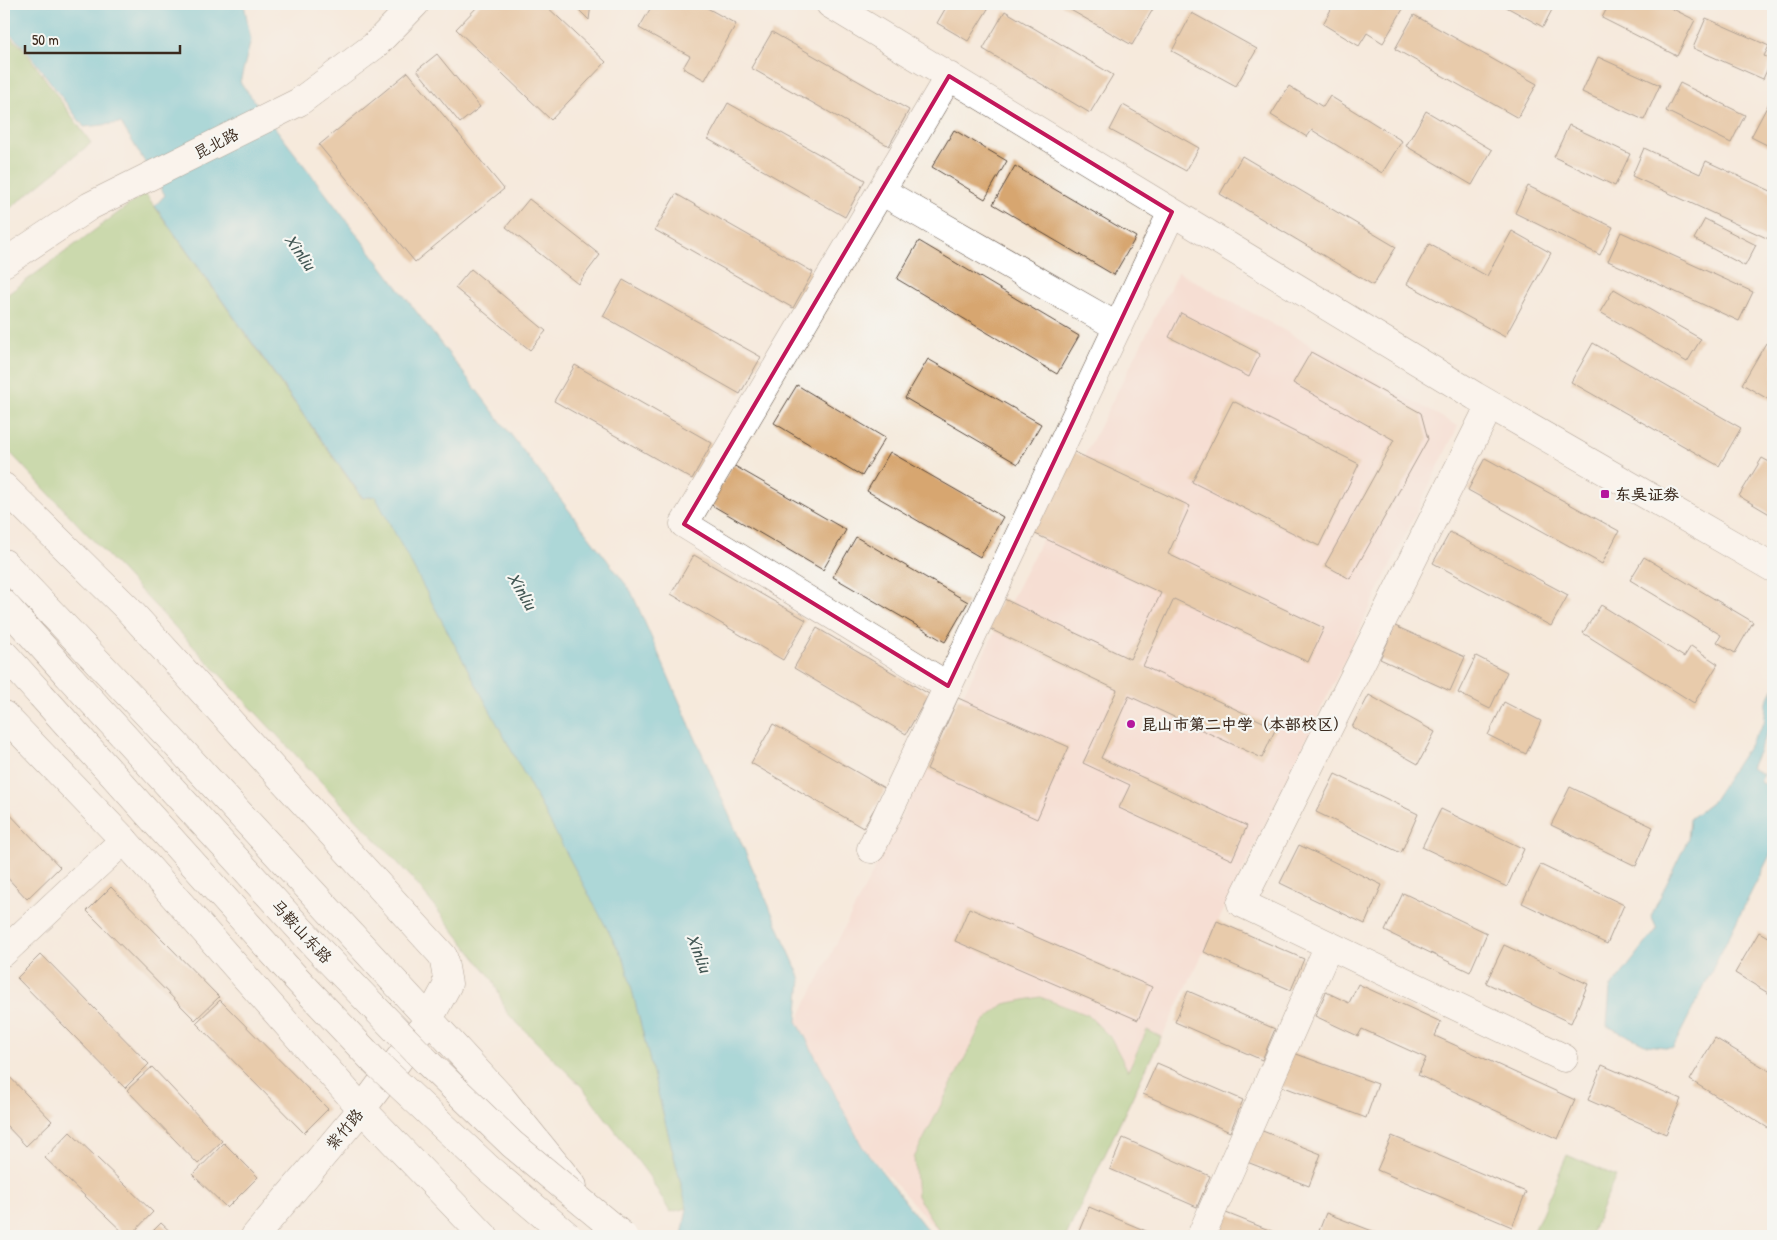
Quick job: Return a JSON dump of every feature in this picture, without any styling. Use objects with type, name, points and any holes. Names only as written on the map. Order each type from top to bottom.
[{"type":"street","name":"昆北路","points":[[4,263],[90,206],[299,102],[374,46],[415,4]]},
{"type":"street","points":[[830,4],[1490,405],[1773,568]]},
{"type":"street","points":[[948,686],[684,524],[949,76]]},
{"type":"street","points":[[881,191],[1118,327]]},
{"type":"street","points":[[871,849],[1172,212]]},
{"type":"street","points":[[1490,405],[1241,903],[1564,1058]]},
{"type":"street","name":"紫竹路","points":[[4,488],[126,607],[443,956],[448,984],[429,1019],[362,1108],[255,1236]]},
{"type":"street","points":[[4,563],[170,738],[500,1096],[576,1190],[610,1236]]},
{"type":"street","name":"马鞍山东路","points":[[4,604],[321,952],[428,1062],[512,1144],[623,1236]]},
{"type":"street","points":[[4,654],[295,978],[374,1061],[489,1169],[568,1236]]},
{"type":"street","points":[[4,714],[124,840],[362,1108],[484,1236]]},
{"type":"street","points":[[4,952],[124,840]]},
{"type":"street","points":[[1201,1236],[1329,945]]},
{"type":"highlighted area","points":[[949,76],[1172,212],[948,686],[684,524]]},
{"type":"shaded area","name":"昆山市第二中学（本部校区）","points":[[1178,272],[1458,426],[1066,1236],[942,1236],[862,1146],[797,1021]]},
{"type":"green space","points":[[4,32],[23,48],[91,143],[4,213]]},
{"type":"green space","points":[[145,193],[362,498],[375,496],[625,962],[687,1208],[670,1212],[649,1176],[583,1088],[507,1013],[493,980],[412,878],[4,446],[4,297]]},
{"type":"green space","points":[[1040,997],[1088,1015],[1111,1038],[1128,1071],[1147,1030],[1161,1037],[1066,1236],[942,1236],[917,1196],[914,1158],[983,1022],[1004,1004]]},
{"type":"green space","points":[[1567,1155],[1616,1176],[1590,1236],[1532,1236]]},
{"type":"water","name":"Xinliu","points":[[4,4],[244,4],[251,40],[240,82],[631,591],[801,979],[797,1021],[862,1146],[932,1236],[682,1236],[687,1208],[625,962],[375,496],[363,498],[155,206],[165,195],[121,123],[84,127],[24,47],[4,29]]},
{"type":"water","points":[[1773,688],[1773,730],[1769,728],[1751,768],[1763,774],[1760,782],[1772,787],[1769,793],[1773,796],[1773,849],[1673,1048],[1647,1045],[1607,1026],[1610,989],[1657,929],[1651,916],[1688,839],[1690,819],[1711,803],[1764,723],[1766,705]]},
{"type":"building","points":[[480,4],[544,4],[606,62],[551,120],[456,29]]},
{"type":"building","points":[[573,4],[591,4],[589,20]]},
{"type":"building","points":[[653,4],[700,4],[736,24],[705,80],[683,68],[690,56],[639,28]]},
{"type":"building","points":[[948,4],[991,4],[968,41],[937,23]]},
{"type":"building","points":[[1060,4],[1156,4],[1132,45]]},
{"type":"building","points":[[1334,4],[1350,4],[1355,7],[1357,4],[1394,4],[1403,9],[1383,43],[1367,33],[1359,46],[1323,24]]},
{"type":"building","points":[[1501,4],[1555,4],[1543,27]]},
{"type":"building","points":[[1609,4],[1663,4],[1695,20],[1677,56],[1602,18]]},
{"type":"building","points":[[1005,11],[1113,75],[1090,113],[983,49]]},
{"type":"building","points":[[1192,13],[1257,49],[1236,86],[1172,51]]},
{"type":"building","points":[[1414,15],[1537,84],[1518,118],[1395,49]]},
{"type":"building","points":[[1706,18],[1769,46],[1764,56],[1772,59],[1763,79],[1693,48]]},
{"type":"building","points":[[772,32],[909,110],[889,146],[751,68]]},
{"type":"building","points":[[437,54],[480,107],[460,123],[417,70]]},
{"type":"building","points":[[1598,57],[1660,85],[1644,120],[1582,92]]},
{"type":"building","points":[[408,72],[504,189],[415,262],[319,145]]},
{"type":"building","points":[[1680,83],[1745,115],[1731,143],[1666,111]]},
{"type":"building","points":[[1289,86],[1323,107],[1330,96],[1402,141],[1382,173],[1312,130],[1307,137],[1271,115]]},
{"type":"building","points":[[728,103],[865,180],[845,217],[708,139]]},
{"type":"building","points":[[1769,103],[1773,105],[1773,148],[1751,137]]},
{"type":"building","points":[[1123,105],[1199,148],[1186,171],[1110,130]]},
{"type":"building","points":[[1426,111],[1492,150],[1472,185],[1406,146]]},
{"type":"building","points":[[1569,125],[1630,154],[1615,186],[1554,157]]},
{"type":"building","points":[[954,130],[1007,161],[985,199],[932,167]]},
{"type":"building","points":[[1644,148],[1700,174],[1706,161],[1773,192],[1773,241],[1632,176]]},
{"type":"building","points":[[1242,156],[1396,247],[1373,285],[1220,194]]},
{"type":"building","points":[[1015,166],[1136,237],[1114,275],[993,204]]},
{"type":"building","points":[[1528,186],[1613,227],[1600,255],[1515,213]]},
{"type":"building","points":[[676,194],[813,272],[793,308],[655,230]]},
{"type":"building","points":[[529,199],[600,255],[578,284],[506,227]]},
{"type":"building","points":[[1705,219],[1756,245],[1745,266],[1694,239]]},
{"type":"building","points":[[1512,231],[1551,253],[1505,337],[1407,284],[1429,244],[1487,276]]},
{"type":"building","points":[[1621,232],[1753,292],[1739,321],[1608,261]]},
{"type":"building","points":[[919,241],[1079,336],[1057,374],[897,279]]},
{"type":"building","points":[[471,269],[546,331],[530,350],[455,288]]},
{"type":"building","points":[[623,280],[761,357],[740,394],[603,316]]},
{"type":"building","points":[[1614,289],[1701,339],[1687,362],[1600,312]]},
{"type":"building","points":[[1181,313],[1260,354],[1249,377],[1169,337]]},
{"type":"building","points":[[1593,343],[1741,428],[1719,466],[1571,382]]},
{"type":"building","points":[[1766,343],[1773,348],[1773,402],[1742,384]]},
{"type":"building","points":[[1311,352],[1421,413],[1428,439],[1350,579],[1325,565],[1394,440],[1293,383]]},
{"type":"building","points":[[928,359],[1041,424],[1018,464],[905,398]]},
{"type":"building","points":[[575,365],[712,443],[692,479],[554,401]]},
{"type":"building","points":[[797,385],[885,438],[862,476],[774,423]]},
{"type":"building","points":[[1233,401],[1359,464],[1319,546],[1192,482]]},
{"type":"building","points":[[1068,449],[1190,506],[1168,554],[1324,628],[1308,662],[1174,599],[1143,666],[1276,728],[1262,758],[1129,696],[1101,758],[1247,826],[1232,860],[1119,808],[1130,785],[1083,763],[1117,690],[988,628],[1002,598],[1130,659],[1161,593],[1029,531]]},
{"type":"building","points":[[890,452],[1003,517],[980,557],[867,491]]},
{"type":"building","points":[[1485,458],[1619,531],[1602,564],[1468,490]]},
{"type":"building","points":[[1762,458],[1773,464],[1773,516],[1739,496]]},
{"type":"building","points":[[733,465],[846,530],[823,570],[710,504]]},
{"type":"building","points":[[1450,532],[1568,595],[1551,626],[1433,563]]},
{"type":"building","points":[[856,537],[968,602],[945,642],[833,577]]},
{"type":"building","points":[[694,555],[806,620],[783,660],[671,594]]},
{"type":"building","points":[[1644,557],[1753,622],[1735,653],[1717,642],[1721,635],[1630,580]]},
{"type":"building","points":[[1601,605],[1684,657],[1691,646],[1718,664],[1694,703],[1583,633]]},
{"type":"building","points":[[1395,626],[1465,657],[1450,691],[1380,659]]},
{"type":"building","points":[[817,628],[929,694],[906,734],[794,668]]},
{"type":"building","points":[[1476,656],[1507,672],[1490,709],[1458,693]]},
{"type":"building","points":[[1369,695],[1435,732],[1418,764],[1352,727]]},
{"type":"building","points":[[958,698],[1069,747],[1037,819],[927,769]]},
{"type":"building","points":[[1504,702],[1541,721],[1526,754],[1488,735]]},
{"type":"building","points":[[773,724],[886,789],[863,828],[751,763]]},
{"type":"building","points":[[1335,774],[1418,814],[1401,853],[1316,812]]},
{"type":"building","points":[[1570,787],[1653,827],[1636,866],[1551,825]]},
{"type":"building","points":[[4,808],[60,867],[27,899],[4,874]]},
{"type":"building","points":[[1441,809],[1524,849],[1507,887],[1422,847]]},
{"type":"building","points":[[1299,845],[1382,885],[1365,924],[1280,883]]},
{"type":"building","points":[[1541,865],[1624,905],[1607,944],[1522,903]]},
{"type":"building","points":[[111,887],[219,997],[195,1020],[87,911]]},
{"type":"building","points":[[1403,893],[1487,933],[1470,972],[1385,931]]},
{"type":"building","points":[[969,908],[1152,987],[1138,1020],[955,941]]},
{"type":"building","points":[[1217,921],[1304,959],[1291,990],[1204,952]]},
{"type":"building","points":[[1759,932],[1773,940],[1773,996],[1735,973]]},
{"type":"building","points":[[1504,945],[1588,984],[1571,1023],[1486,983]]},
{"type":"building","points":[[41,954],[149,1064],[125,1088],[17,978]]},
{"type":"building","points":[[1358,984],[1441,1022],[1435,1036],[1575,1100],[1558,1139],[1418,1075],[1426,1058],[1362,1029],[1358,1036],[1315,1016],[1326,992],[1349,1003]]},
{"type":"building","points":[[1188,991],[1275,1029],[1262,1060],[1175,1022]]},
{"type":"building","points":[[220,1000],[328,1109],[304,1133],[196,1023]]},
{"type":"building","points":[[1715,1038],[1773,1073],[1773,1131],[1690,1080]]},
{"type":"building","points":[[1291,1052],[1378,1084],[1366,1118],[1279,1085]]},
{"type":"building","points":[[1157,1063],[1243,1100],[1230,1132],[1143,1094]]},
{"type":"building","points":[[1602,1065],[1681,1099],[1666,1134],[1588,1100]]},
{"type":"building","points":[[152,1067],[222,1141],[198,1164],[127,1090]]},
{"type":"building","points":[[4,1071],[52,1121],[26,1146],[4,1123]]},
{"type":"building","points":[[1260,1130],[1321,1154],[1309,1186],[1247,1162]]},
{"type":"building","points":[[70,1132],[153,1212],[130,1236],[127,1236],[45,1158]]},
{"type":"building","points":[[1392,1136],[1526,1192],[1512,1227],[1377,1170]]},
{"type":"building","points":[[1123,1138],[1210,1176],[1197,1207],[1110,1169]]},
{"type":"building","points":[[224,1143],[258,1177],[227,1208],[193,1175]]},
{"type":"building","points":[[1089,1207],[1158,1236],[1077,1236]]},
{"type":"building","points":[[1221,1211],[1284,1236],[1211,1236]]},
{"type":"building","points":[[1326,1213],[1385,1236],[1317,1236]]},
{"type":"building","points":[[161,1223],[175,1236],[148,1236]]},
{"type":"building","points":[[4,1227],[14,1236],[4,1236]]},
{"type":"place","name":"东吴证券","points":[[1605,494]]},
{"type":"place","name":"昆山市第二中学（本部校区）","points":[[1131,724]]}]
